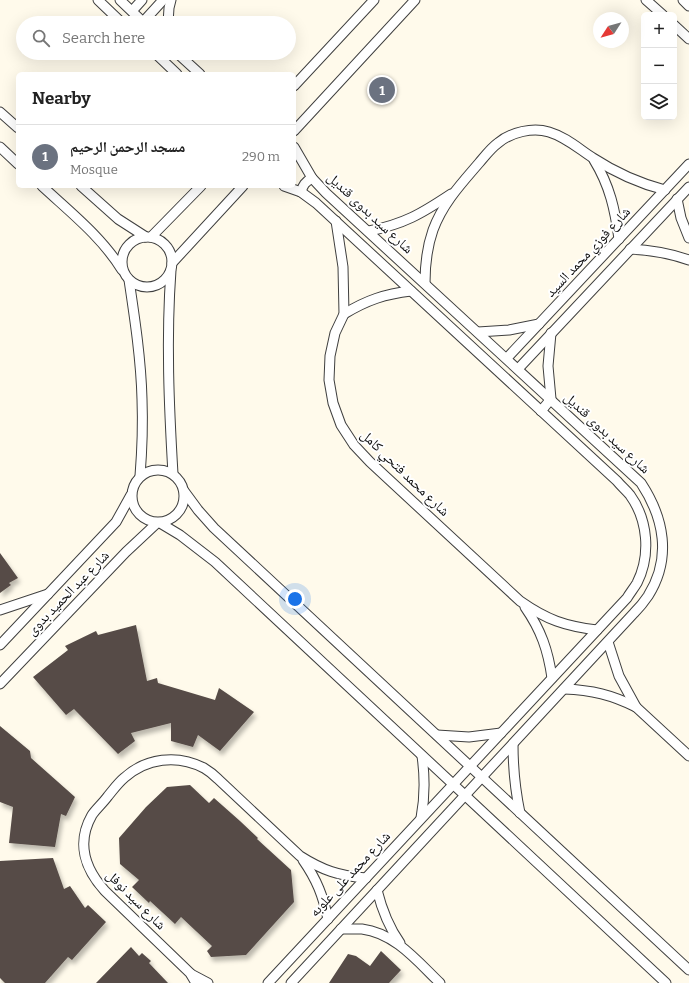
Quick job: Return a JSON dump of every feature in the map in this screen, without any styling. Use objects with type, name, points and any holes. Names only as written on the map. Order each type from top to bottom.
[{"type":"street","points":[[98,0],[115,16]]},
{"type":"street","points":[[120,0],[137,16]]},
{"type":"street","points":[[132,11],[142,0]]},
{"type":"street","points":[[148,16],[163,0]]},
{"type":"street","points":[[168,16],[171,0]]},
{"type":"street","points":[[296,84],[374,0]]},
{"type":"street","points":[[296,129],[415,0]]},
{"type":"street","points":[[646,0],[660,12]]},
{"type":"street","points":[[683,0],[689,6]]},
{"type":"street","points":[[677,28],[689,39]]},
{"type":"street","points":[[162,60],[175,72]]},
{"type":"street","points":[[185,60],[198,72]]},
{"type":"street","points":[[0,112],[16,126]]},
{"type":"street","points":[[425,283],[425,264],[428,246],[434,228],[452,194],[498,142],[513,134],[530,130],[548,132],[564,138],[626,178],[665,190]]},
{"type":"street","points":[[0,147],[16,162]]},
{"type":"street","name":"شارع سيد بدوى قنديل","points":[[296,150],[312,178],[640,482],[650,497],[662,530],[661,564],[656,581],[648,596],[608,642],[465,796]]},
{"type":"street","points":[[592,157],[603,176],[611,196],[619,239]]},
{"type":"street","name":"شارع فوزي محمد السيد","points":[[507,358],[689,164]]},
{"type":"street","points":[[301,192],[302,186],[306,181],[312,178]]},
{"type":"street","name":"شارع فوزي محمد السيد","points":[[518,369],[689,186]]},
{"type":"street","points":[[44,188],[102,242],[114,256],[129,280],[144,288],[153,287],[164,281],[171,266],[240,188]]},
{"type":"street","points":[[83,188],[118,219],[166,246],[170,254],[171,266],[167,353],[173,474]]},
{"type":"street","points":[[123,272],[122,260],[125,248],[135,240],[149,237],[199,188]]},
{"type":"street","name":"شارع سيد بدوى قنديل","points":[[290,188],[301,192],[316,203],[617,481],[630,495],[639,511],[644,529],[646,547],[643,566],[637,583],[627,598],[453,784]]},
{"type":"street","points":[[369,231],[387,228],[404,222],[421,214],[452,194]]},
{"type":"street","points":[[677,199],[681,218],[689,238]]},
{"type":"street","name":"شارع محمد فتحي كامل","points":[[336,221],[343,267],[344,314],[336,333],[330,356],[329,380],[333,403],[341,425],[354,445],[370,462],[520,601],[537,613],[556,622],[597,630]]},
{"type":"street","points":[[630,249],[650,250],[689,260]]},
{"type":"street","points":[[129,280],[140,359],[143,438],[140,476],[132,488],[132,503],[136,511],[149,521],[167,521],[179,512],[183,506],[184,491],[182,484],[173,474],[156,470],[140,476]]},
{"type":"street","points":[[344,314],[359,304],[376,298],[393,293],[411,291]]},
{"type":"street","points":[[478,332],[509,330],[540,323]]},
{"type":"street","points":[[541,411],[551,399],[548,366],[551,333]]},
{"type":"street","points":[[184,491],[214,528],[689,970]]},
{"type":"street","name":"شارع عبد الحميد بدوى","points":[[0,645],[116,522],[131,495]]},
{"type":"street","points":[[158,522],[186,539],[215,562],[666,983]]},
{"type":"street","name":"شارع عبد الحميد بدوى","points":[[0,684],[126,552],[158,522]]},
{"type":"street","points":[[0,610],[49,594]]},
{"type":"street","name":"شارع محمد فتحي كامل","points":[[520,601],[533,618],[543,637],[549,657],[552,678]]},
{"type":"street","points":[[608,642],[619,676],[636,707]]},
{"type":"street","points":[[564,689],[601,693],[620,699],[636,707],[689,756]]},
{"type":"street","points":[[437,736],[469,737],[501,733]]},
{"type":"street","points":[[514,744],[513,767],[515,790],[520,813]]},
{"type":"street","points":[[421,819],[425,777],[422,756]]},
{"type":"street","name":"شارع سيد نوفل","points":[[208,983],[190,973],[105,891],[94,878],[87,864],[84,847],[86,830],[92,815],[123,778],[137,768],[154,761],[171,759],[188,762],[204,768],[218,779],[300,856],[315,866],[331,872],[366,878]]},
{"type":"street","name":"شارع محمد على علوبه","points":[[268,983],[453,784]]},
{"type":"street","points":[[291,983],[465,796]]},
{"type":"street","name":"شارع سيد نوفل","points":[[300,856],[314,875],[323,896],[328,919]]},
{"type":"street","points":[[377,890],[382,911],[391,930],[403,948]]},
{"type":"street","points":[[341,929],[363,929],[384,936],[403,948],[440,983]]},
{"type":"street","name":"شارع سيد نوفل","points":[[190,973],[196,983]]},
{"type":"building","points":[[0,553],[18,578],[9,583],[11,585],[0,593]]},
{"type":"building","points":[[136,625],[147,681],[157,678],[158,683],[215,700],[219,688],[254,712],[220,751],[198,735],[193,747],[171,741],[171,723],[131,733],[135,741],[118,754],[74,709],[66,715],[33,677],[68,650],[65,646],[96,631],[98,635]]},
{"type":"building","points":[[0,726],[30,751],[31,758],[75,797],[66,816],[61,814],[55,847],[9,843],[13,807],[0,802]]},
{"type":"building","points":[[190,785],[209,803],[214,798],[291,870],[294,902],[246,955],[211,957],[207,951],[212,946],[181,917],[175,924],[150,901],[149,903],[132,887],[139,880],[120,864],[119,838],[146,807],[167,787]]},
{"type":"building","points":[[53,858],[64,889],[70,886],[85,908],[88,905],[106,922],[72,960],[68,957],[45,983],[5,983],[0,978],[0,861]]},
{"type":"building","points":[[131,947],[139,956],[142,953],[151,961],[149,963],[168,983],[96,983]]},
{"type":"building","points":[[381,951],[401,970],[389,983],[329,983],[348,954],[356,956],[370,966]]},
{"type":"place","name":"مسجد الرحمن الرحيم","points":[[382,90]]}]
